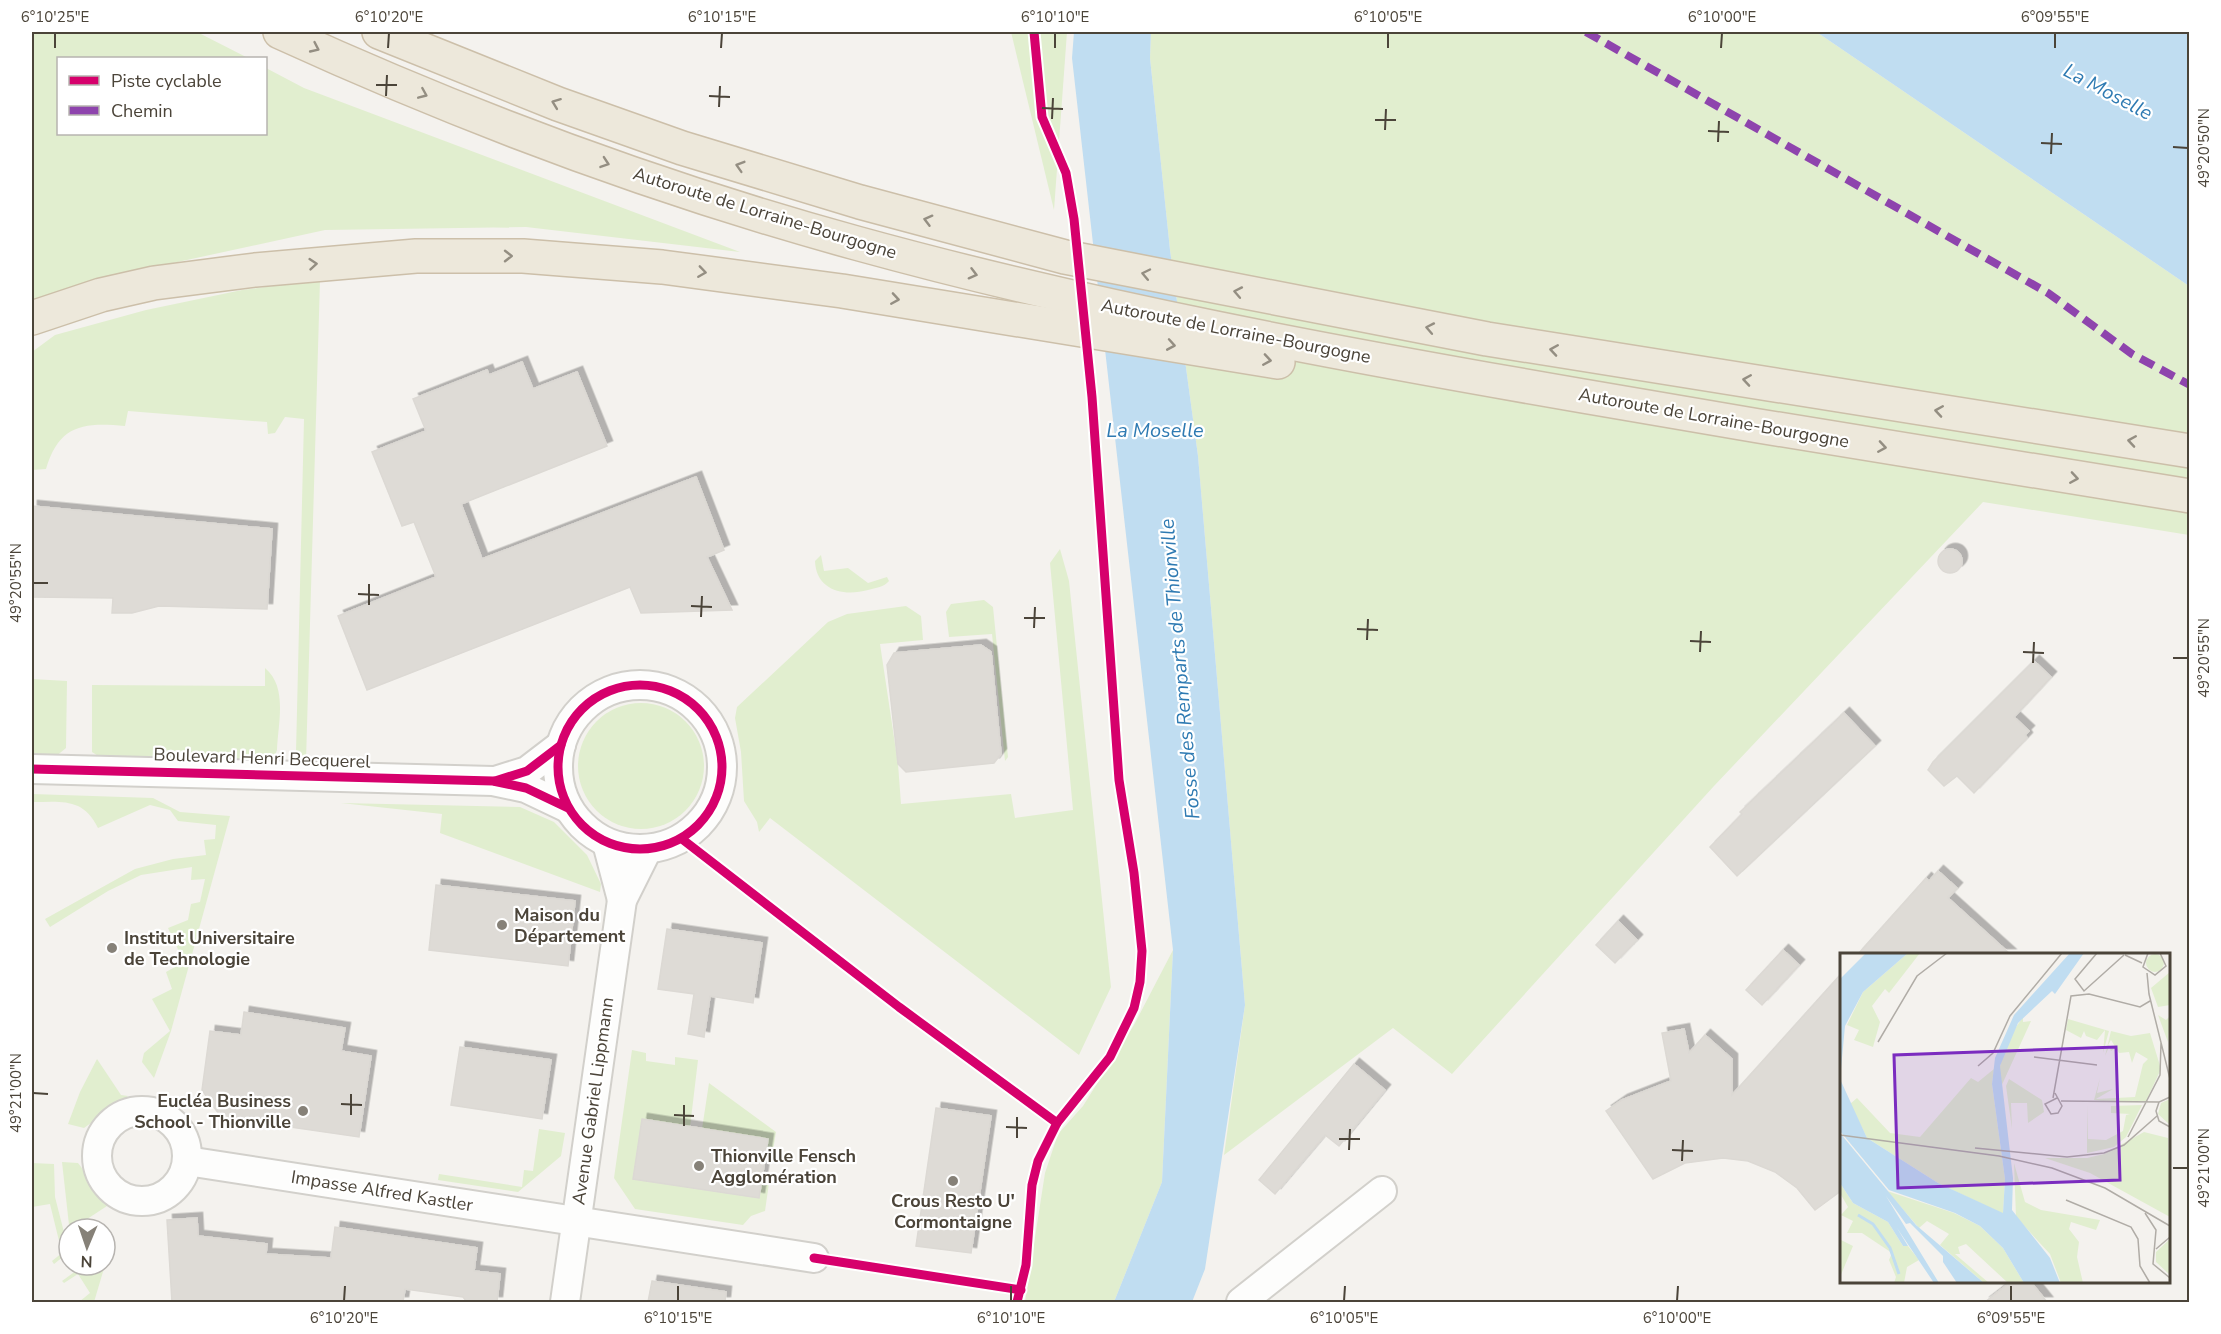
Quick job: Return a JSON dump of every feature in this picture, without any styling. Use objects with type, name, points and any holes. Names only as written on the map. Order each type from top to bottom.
[{"type":"highway","name":"Autoroute de Lorraine-Bourgogne","points":[[280,32],[382,77],[561,148],[716,201],[1072,313],[1207,339],[1373,376],[1442,372],[2190,496]]},
{"type":"highway","name":"Autoroute de Lorraine-Bourgogne","points":[[379,32],[558,104],[682,148],[860,202],[1065,257],[1204,286],[1487,339],[2190,451]]},
{"type":"highway","points":[[32,318],[111,292],[154,283],[255,270],[416,256],[523,256],[662,267],[842,291],[1072,313]]},
{"type":"highway","points":[[32,339],[104,308],[255,270]]},
{"type":"street","points":[[641,684],[665,688],[687,698],[705,715],[718,736],[723,760],[722,785],[712,809],[699,826],[681,839],[647,850],[627,849],[607,843],[585,829],[568,808],[559,784],[558,759],[561,745],[563,735],[576,715],[594,698],[616,688],[641,684]]},
{"type":"street","name":"Boulevard Henri Becquerel","points":[[492,782],[527,771],[561,745]]},
{"type":"street","name":"Boulevard Henri Becquerel","points":[[32,769],[492,782],[526,788],[568,808]]},
{"type":"street","name":"Avenue Gabriel Lippmann","points":[[607,843],[622,900]]},
{"type":"street","name":"Avenue Gabriel Lippmann","points":[[565,1302],[622,900],[647,850]]},
{"type":"street","name":"Impasse Alfred Kastler","points":[[187,1161],[814,1258]]},
{"type":"street","points":[[1241,1302],[1382,1191]]},
{"type":"green space","points":[[32,32],[197,32],[246,57],[57,57],[57,135],[267,135],[267,69],[304,88],[740,252],[526,227],[325,230],[150,268],[32,309]]},
{"type":"green space","points":[[1011,32],[1067,32],[1054,210]]},
{"type":"green space","points":[[1151,32],[1814,32],[1821,35],[2189,286],[2189,535],[1983,502],[1714,786],[1452,1074],[1393,1028],[1224,1155],[1245,1005],[1198,456],[1170,250],[1150,58]]},
{"type":"green space","points":[[320,280],[306,761],[298,759],[296,752],[304,419],[285,417],[275,433],[268,434],[267,422],[128,411],[125,426],[85,426],[66,435],[51,454],[46,469],[32,470],[32,352],[55,335],[146,310],[242,290]]},
{"type":"green space","points":[[1060,549],[1069,581],[1111,987],[1079,1055],[770,818],[759,832],[757,822],[744,801],[741,752],[735,718],[737,707],[828,622],[847,614],[906,606],[921,616],[923,640],[880,644],[898,764],[901,804],[1011,794],[1015,818],[1073,810],[1050,563]]},
{"type":"green space","points":[[821,555],[824,571],[848,568],[868,583],[887,577],[889,581],[880,587],[859,592],[841,592],[832,589],[820,579],[817,571],[815,561]]},
{"type":"green space","points":[[984,600],[993,607],[1008,757],[1005,761],[992,634],[949,637],[946,612],[951,604]]},
{"type":"green space","points":[[265,668],[277,685],[280,706],[277,750],[274,758],[268,763],[103,759],[92,752],[92,685],[265,686]]},
{"type":"green space","points":[[32,679],[67,681],[66,748],[55,757],[32,757]]},
{"type":"green space","points":[[641,703],[665,708],[686,721],[699,742],[704,766],[699,790],[686,811],[665,824],[641,829],[617,824],[596,811],[583,790],[578,766],[583,742],[596,721],[617,708]]},
{"type":"green space","points":[[32,794],[153,798],[180,812],[230,816],[171,1031],[154,1078],[142,1062],[144,1053],[170,1031],[152,999],[172,989],[166,972],[184,962],[168,928],[188,920],[191,904],[200,902],[205,879],[191,880],[192,867],[141,875],[108,891],[50,927],[45,919],[135,869],[173,859],[206,855],[204,840],[215,839],[216,825],[178,821],[170,810],[150,805],[98,828],[92,818],[78,806],[62,802],[32,802]]},
{"type":"green space","points":[[341,803],[520,807],[554,822],[587,855],[601,884],[600,892],[440,833],[442,814]]},
{"type":"green space","points":[[1173,950],[1162,1182],[1114,1302],[1025,1302],[1045,1173],[1058,1134],[1083,1106],[1134,1025]]},
{"type":"green space","points":[[632,1050],[646,1053],[646,1061],[675,1065],[675,1057],[698,1060],[690,1127],[642,1120],[633,1179],[759,1198],[762,1175],[770,1176],[765,1211],[751,1216],[743,1225],[635,1209],[614,1178]]},
{"type":"green space","points":[[97,1059],[121,1095],[128,1096],[84,1128],[68,1124],[80,1092]]},
{"type":"green space","points":[[709,1083],[776,1132],[772,1157],[765,1156],[767,1139],[702,1129]]},
{"type":"green space","points":[[539,1129],[565,1133],[561,1156],[518,1192],[438,1180],[439,1174],[522,1187],[524,1170],[533,1171]]},
{"type":"green space","points":[[62,1162],[78,1163],[110,1204],[90,1217],[68,1217]]},
{"type":"green space","points":[[32,1163],[54,1164],[55,1197],[60,1217],[57,1217],[57,1233],[50,1204],[32,1207]]},
{"type":"green space","points":[[68,1277],[73,1277],[64,1283],[62,1281]]},
{"type":"green space","points":[[80,1277],[101,1277],[94,1302],[79,1302],[90,1293]]},
{"type":"water","name":"La Moselle","points":[[1074,32],[1151,32],[1150,58],[1170,250],[1198,456],[1245,1005],[1205,1269],[1192,1302],[1114,1302],[1162,1182],[1173,950],[1072,58]]},
{"type":"water","points":[[1814,32],[2189,32],[2189,286],[1821,35]]},
{"type":"building","points":[[522,362],[533,389],[577,372],[607,446],[461,504],[482,559],[696,477],[724,550],[707,557],[732,610],[641,613],[630,587],[367,690],[338,616],[436,577],[414,522],[402,526],[372,452],[426,431],[413,399],[487,370],[489,375]]},
{"type":"building","points":[[32,506],[272,529],[267,609],[159,606],[132,613],[112,613],[113,598],[32,597]]},
{"type":"building","points":[[1950,549],[1959,552],[1962,561],[1959,570],[1950,573],[1941,570],[1938,561],[1941,552]]},
{"type":"building","points":[[981,645],[991,652],[1001,754],[994,763],[906,772],[898,764],[887,665],[894,653]]},
{"type":"building","points":[[2034,661],[2051,677],[2014,717],[2029,731],[2025,735],[2027,738],[1974,793],[1957,776],[1944,786],[1928,770],[1933,762]]},
{"type":"building","points":[[1844,713],[1875,746],[1737,876],[1710,847],[1742,814],[1740,812]]},
{"type":"building","points":[[1938,871],[1957,888],[1948,898],[2009,953],[1859,953],[1926,878],[1929,881]]},
{"type":"building","name":"Maison du Département","points":[[436,885],[575,901],[568,966],[429,950]]},
{"type":"building","points":[[1618,921],[1637,940],[1615,963],[1596,945]]},
{"type":"building","points":[[667,929],[762,943],[753,1003],[710,996],[704,1037],[688,1034],[694,994],[658,989]]},
{"type":"building","points":[[1783,950],[1799,965],[1762,1005],[1746,990]]},
{"type":"building","points":[[1840,975],[1840,1191],[1815,1210],[1797,1188],[1775,1172],[1748,1161],[1723,1158],[1685,1163],[1653,1179],[1606,1111],[1622,1100],[1671,1081],[1662,1033],[1684,1029],[1689,1053],[1705,1035],[1732,1059],[1732,1095]]},
{"type":"building","points":[[244,1012],[345,1028],[341,1051],[371,1056],[359,1137],[221,1117],[202,1090],[210,1031],[241,1035]]},
{"type":"building","points":[[460,1047],[551,1060],[542,1119],[451,1105]]},
{"type":"building","points":[[1354,1064],[1385,1090],[1339,1146],[1325,1135],[1275,1194],[1259,1180]]},
{"type":"building","name":"Crous Resto U' Cormontaigne","points":[[936,1108],[991,1116],[971,1253],[916,1246]]},
{"type":"building","name":"Thionville Fensch Agglomération","points":[[642,1119],[768,1139],[759,1198],[633,1179]]},
{"type":"building","points":[[197,1218],[198,1236],[267,1244],[266,1254],[331,1258],[335,1227],[477,1248],[474,1271],[500,1274],[497,1302],[467,1302],[463,1297],[405,1289],[403,1302],[172,1302],[167,1220]]},
{"type":"building","points":[[652,1281],[726,1292],[725,1302],[648,1302]]},
{"type":"building","points":[[2009,1283],[2032,1283],[2047,1302],[1985,1302]]},
{"type":"marked path","points":[[1586,32],[2048,293],[2132,354],[2190,385]]},
{"type":"cycle path","points":[[1017,1302],[1026,1265],[1032,1185],[1038,1161],[1057,1123],[1110,1057],[1134,1008],[1140,982],[1142,951],[1134,873],[1119,780],[1092,397],[1074,219],[1066,173],[1042,117],[1034,32]]},
{"type":"cycle path","points":[[640,685],[656,686],[672,691],[686,698],[698,709],[709,721],[716,735],[721,751],[722,767],[721,783],[716,799],[709,813],[698,825],[686,836],[672,843],[656,848],[640,849],[624,848],[608,843],[594,836],[582,825],[571,813],[564,799],[559,783],[558,767],[559,751],[564,735],[571,721],[582,709],[594,698],[608,691],[624,686],[640,685]]},
{"type":"cycle path","points":[[495,781],[527,771],[561,745]]},
{"type":"cycle path","points":[[32,769],[493,781],[526,788],[568,808]]},
{"type":"cycle path","points":[[682,839],[899,1007],[1057,1123]]},
{"type":"cycle path","points":[[814,1258],[1021,1290]]},
{"type":"place","name":"Maison du Département","points":[[502,925]]},
{"type":"place","name":"Institut Universitaire de Technologie","points":[[112,948]]},
{"type":"place","name":"Eucléa Business School - Thionville","points":[[303,1111]]},
{"type":"place","name":"Thionville Fensch Agglomération","points":[[699,1166]]},
{"type":"place","name":"Crous Resto U' Cormontaigne","points":[[953,1181]]},
{"type":"water label","name":"Fosse des Remparts de Thionville","points":[[1180,669]]}]
